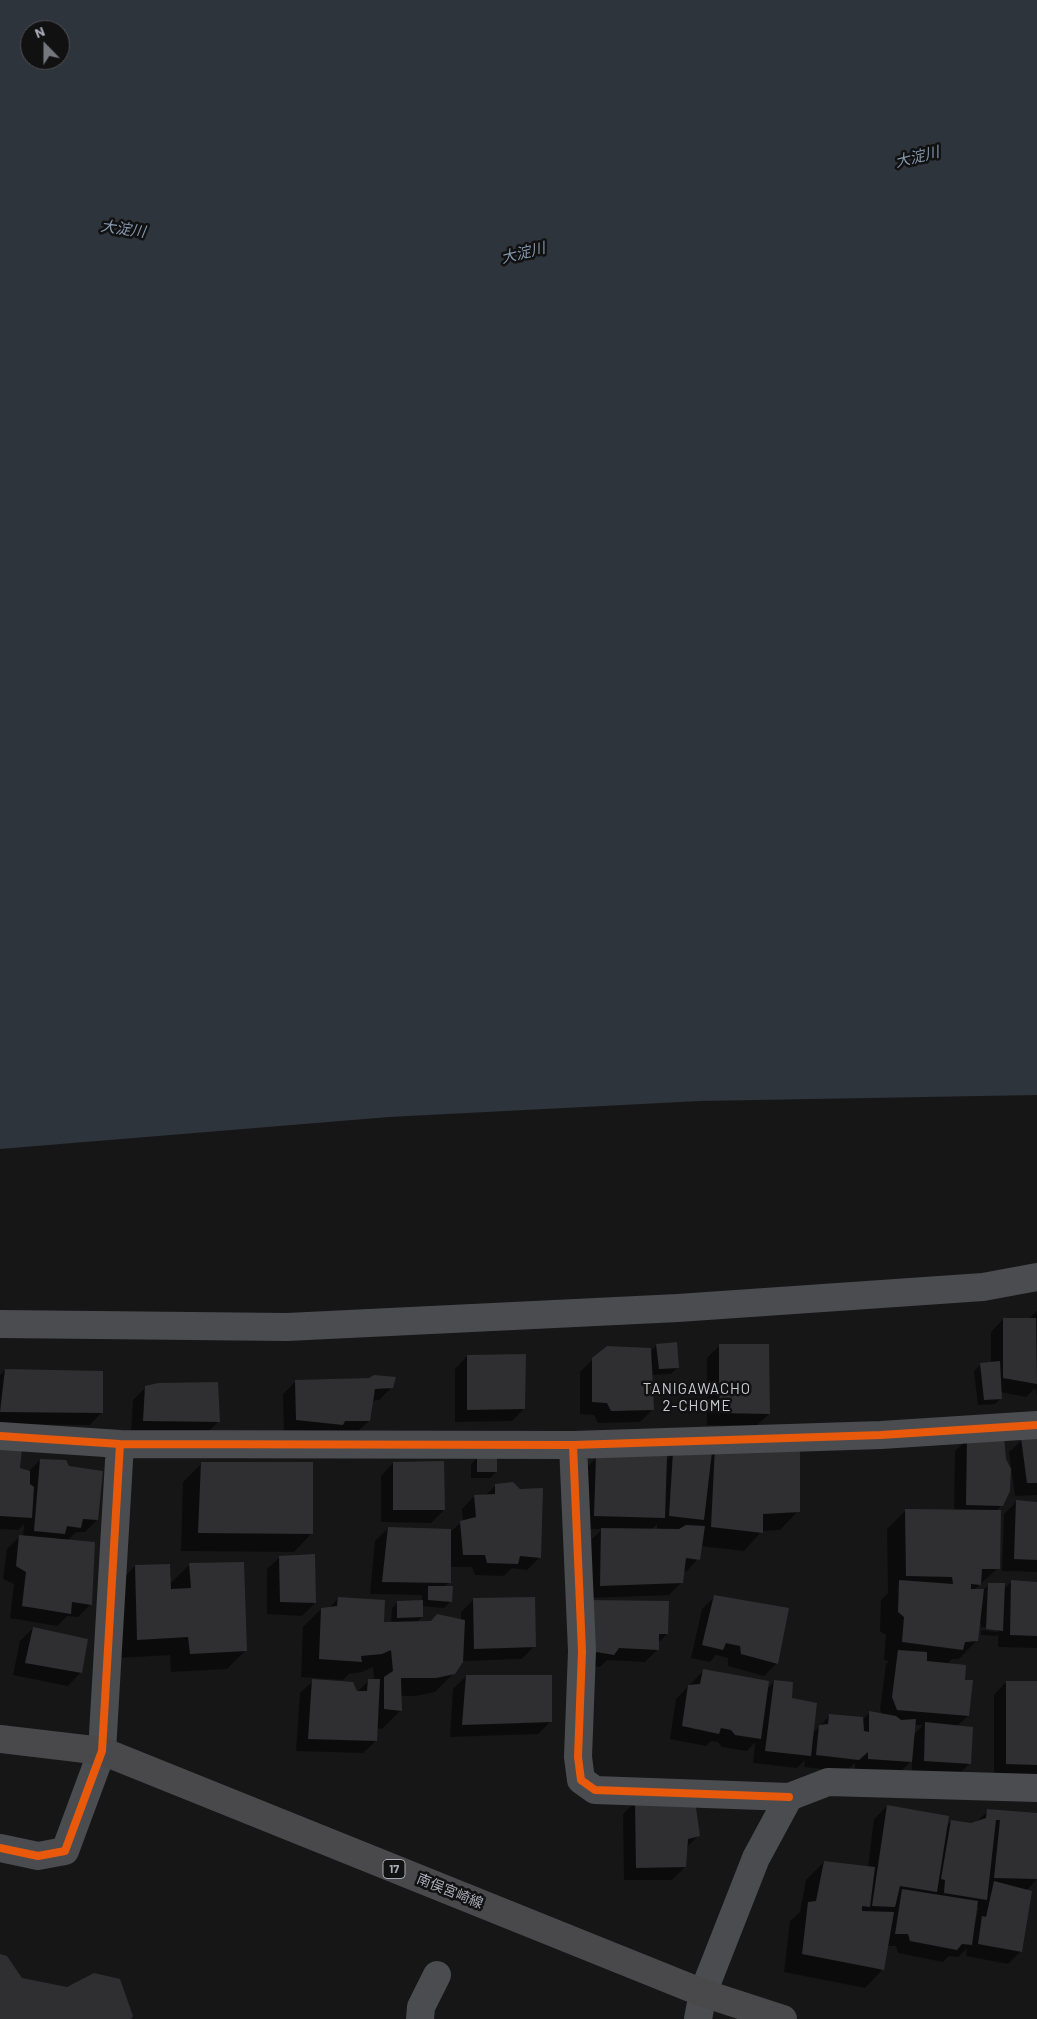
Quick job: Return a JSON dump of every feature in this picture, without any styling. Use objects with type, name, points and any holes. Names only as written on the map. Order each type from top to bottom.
[{"type":"main road","name":"南俣宮崎線","points":[[0,1739],[102,1751],[700,2006],[783,2019]]},
{"type":"street","points":[[0,1324],[287,1327],[678,1308],[983,1287],[1037,1277]]},
{"type":"street","points":[[0,1436],[120,1444],[573,1446],[881,1435],[1037,1425]]},
{"type":"street","points":[[0,1848],[38,1856],[65,1851],[102,1751],[120,1444]]},
{"type":"street","points":[[573,1446],[582,1651],[578,1757],[581,1780],[595,1790],[789,1797],[828,1782],[1037,1788]]},
{"type":"street","points":[[700,2006],[756,1858],[789,1797]]},
{"type":"street","points":[[420,2019],[421,2007],[437,1975]]},
{"type":"water","name":"大淀川","points":[[0,0],[1037,0],[1037,1095],[700,1101],[389,1117],[0,1149]]},
{"type":"building","points":[[1003,1318],[1036,1318],[1037,1384],[1003,1378]]},
{"type":"building","points":[[677,1342],[679,1368],[659,1369],[656,1344]]},
{"type":"building","points":[[719,1344],[769,1344],[770,1414],[719,1413]]},
{"type":"building","points":[[607,1346],[651,1348],[654,1410],[611,1411],[607,1403],[592,1402],[592,1358]]},
{"type":"building","points":[[526,1354],[525,1409],[467,1410],[467,1355]]},
{"type":"building","points":[[1000,1361],[1002,1399],[984,1400],[980,1363]]},
{"type":"building","points":[[5,1369],[103,1371],[103,1413],[0,1412]]},
{"type":"building","points":[[374,1375],[396,1377],[393,1388],[375,1389],[370,1421],[345,1421],[343,1425],[296,1420],[295,1380],[369,1378]]},
{"type":"building","points":[[218,1382],[220,1422],[143,1421],[145,1386],[158,1383]]},
{"type":"building","points":[[967,1437],[1004,1437],[1006,1459],[1011,1469],[1010,1491],[1003,1506],[966,1505]]},
{"type":"building","points":[[1021,1438],[1037,1438],[1037,1483],[1027,1483]]},
{"type":"building","points":[[715,1446],[800,1446],[800,1512],[763,1514],[763,1533],[711,1527]]},
{"type":"building","points":[[0,1448],[22,1449],[20,1468],[30,1471],[30,1484],[34,1487],[32,1518],[0,1516]]},
{"type":"building","points":[[673,1452],[712,1452],[704,1520],[669,1516]]},
{"type":"building","points":[[477,1456],[497,1456],[497,1472],[477,1472]]},
{"type":"building","points":[[596,1456],[667,1456],[665,1518],[594,1516]]},
{"type":"building","points":[[40,1459],[66,1460],[69,1466],[103,1471],[98,1520],[83,1519],[81,1528],[67,1526],[65,1534],[34,1531]]},
{"type":"building","points":[[444,1461],[445,1510],[393,1510],[393,1462]]},
{"type":"building","points":[[201,1462],[313,1462],[313,1534],[198,1533]]},
{"type":"building","points":[[513,1482],[520,1489],[543,1488],[541,1558],[520,1556],[518,1564],[487,1563],[485,1555],[463,1555],[460,1521],[476,1517],[474,1495],[495,1494],[495,1484]]},
{"type":"building","points":[[1016,1500],[1037,1502],[1037,1560],[1014,1559]]},
{"type":"building","points":[[905,1509],[1001,1510],[1000,1569],[982,1569],[981,1585],[971,1584],[971,1589],[984,1589],[978,1641],[965,1642],[963,1650],[902,1642],[904,1617],[898,1612],[899,1580],[953,1584],[952,1577],[906,1576]]},
{"type":"building","points":[[686,1525],[705,1526],[700,1560],[686,1558],[683,1583],[600,1586],[601,1528],[679,1529]]},
{"type":"building","points":[[388,1527],[451,1529],[451,1583],[382,1582]]},
{"type":"building","points":[[19,1535],[95,1542],[92,1605],[72,1602],[71,1614],[22,1606],[26,1572],[16,1566]]},
{"type":"building","points":[[315,1554],[316,1603],[280,1602],[279,1556]]},
{"type":"building","points":[[244,1562],[247,1651],[190,1654],[188,1637],[137,1640],[135,1565],[170,1564],[171,1589],[191,1588],[189,1563]]},
{"type":"building","points":[[1011,1580],[1037,1582],[1037,1636],[1010,1635]]},
{"type":"building","points":[[988,1583],[1005,1583],[1003,1631],[986,1629]]},
{"type":"building","points":[[428,1586],[453,1586],[452,1602],[428,1600]]},
{"type":"building","points":[[714,1595],[789,1608],[778,1664],[741,1654],[740,1646],[726,1643],[723,1650],[702,1645]]},
{"type":"building","points":[[338,1597],[385,1600],[384,1622],[431,1621],[437,1614],[465,1620],[463,1662],[455,1674],[436,1678],[401,1678],[402,1711],[384,1709],[384,1677],[393,1671],[391,1650],[382,1654],[361,1656],[362,1662],[319,1659],[321,1608],[337,1606]]},
{"type":"building","points":[[535,1597],[536,1647],[474,1649],[473,1598]]},
{"type":"building","points":[[423,1600],[423,1617],[397,1618],[397,1601]]},
{"type":"building","points":[[589,1600],[669,1601],[668,1634],[659,1634],[659,1650],[619,1648],[614,1655],[590,1651]]},
{"type":"building","points":[[33,1627],[88,1639],[82,1673],[25,1663]]},
{"type":"building","points":[[898,1650],[927,1652],[927,1661],[966,1665],[965,1680],[973,1680],[969,1716],[897,1710],[892,1697]]},
{"type":"building","points":[[703,1669],[769,1681],[761,1739],[735,1735],[731,1730],[721,1728],[719,1734],[682,1726],[688,1685],[700,1684]]},
{"type":"building","points":[[466,1675],[552,1675],[552,1722],[462,1725]]},
{"type":"building","points":[[312,1679],[353,1682],[357,1691],[367,1691],[368,1679],[380,1679],[377,1741],[308,1739]]},
{"type":"building","points":[[774,1680],[793,1682],[792,1698],[817,1703],[811,1756],[765,1751]]},
{"type":"building","points":[[1006,1681],[1037,1681],[1037,1765],[1006,1764]]},
{"type":"building","points":[[869,1711],[896,1716],[901,1720],[916,1719],[912,1762],[868,1759],[868,1752],[859,1760],[816,1755],[819,1725],[828,1724],[829,1714],[863,1717],[864,1731],[869,1732]]},
{"type":"building","points":[[925,1722],[973,1727],[971,1764],[924,1761]]},
{"type":"building","points":[[635,1800],[695,1801],[700,1836],[688,1839],[686,1867],[636,1868]]},
{"type":"building","points":[[887,1805],[949,1816],[937,1892],[900,1886],[895,1907],[872,1906]]},
{"type":"building","points":[[987,1809],[1037,1813],[1037,1879],[994,1878],[1000,1820],[996,1820],[987,1900],[944,1893],[945,1880],[941,1879],[951,1820],[971,1823],[986,1818]]},
{"type":"building","points":[[824,1861],[875,1867],[870,1907],[862,1906],[862,1911],[894,1912],[884,1970],[802,1954],[808,1902],[816,1901]]},
{"type":"building","points":[[994,1881],[1032,1891],[1022,1952],[978,1944],[982,1916],[986,1917]]},
{"type":"building","points":[[902,1889],[978,1901],[972,1945],[962,1944],[957,1950],[910,1941],[908,1934],[895,1934]]},
{"type":"building","points":[[0,1954],[7,1956],[22,1978],[67,1987],[94,1973],[120,1979],[133,2016],[131,2019],[0,2019]]},
{"type":"cycle path","points":[[0,1436],[120,1444],[573,1445],[881,1435],[1037,1425]]},
{"type":"cycle path","points":[[0,1848],[38,1856],[65,1851],[102,1751],[120,1444]]},
{"type":"cycle path","points":[[573,1445],[582,1651],[578,1757],[581,1780],[595,1790],[789,1797]]},
{"type":"district","name":"TANIGAWACHO 2-CHOME","points":[[697,1398]]}]
